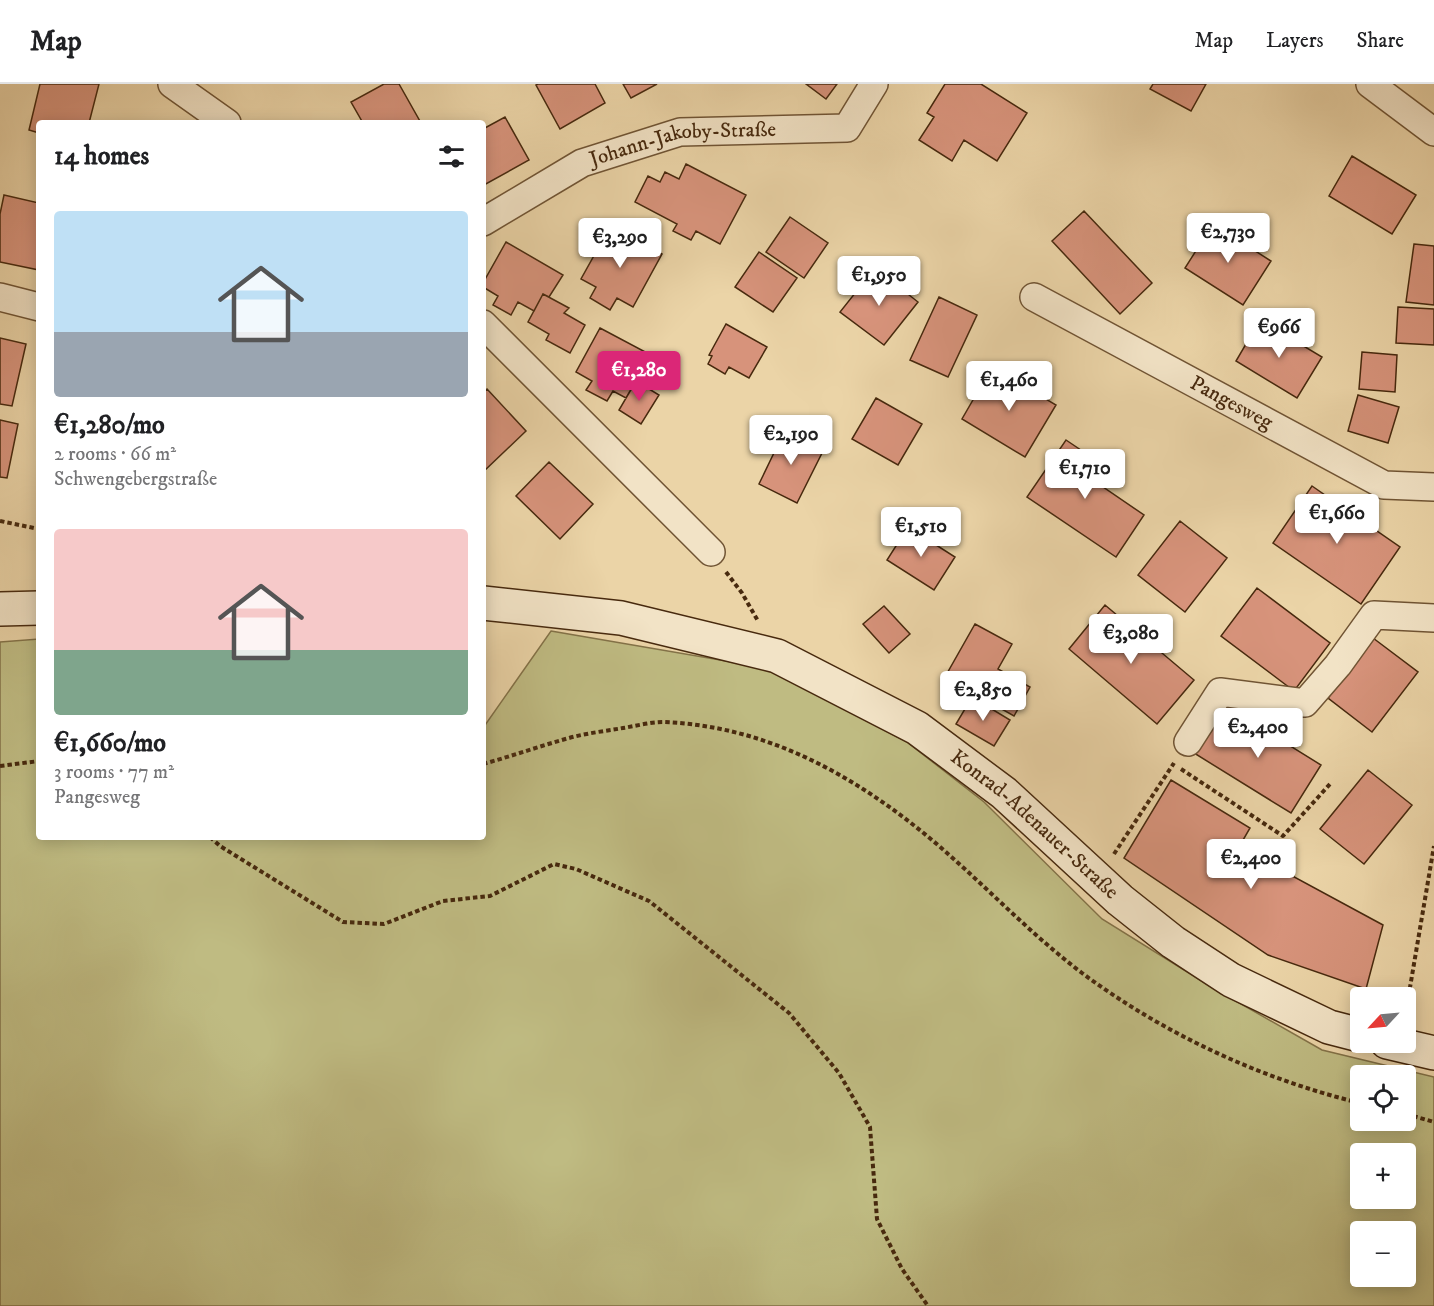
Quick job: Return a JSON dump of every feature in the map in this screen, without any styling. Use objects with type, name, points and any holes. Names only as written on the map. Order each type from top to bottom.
[{"type":"main road","name":"Konrad-Adenauer-Straße","points":[[486,603],[621,618],[777,656],[917,728],[1004,793],[1120,900],[1173,942],[1231,980],[1329,1027],[1350,1032]]},
{"type":"main road","points":[[0,609],[36,608]]},
{"type":"main road","points":[[1416,1049],[1434,1053]]},
{"type":"street","points":[[172,84],[223,120]]},
{"type":"street","name":"Johann-Jakoby-Straße","points":[[486,220],[582,163],[680,132],[847,128],[874,84]]},
{"type":"street","points":[[1370,84],[1434,132]]},
{"type":"street","points":[[0,297],[36,306]]},
{"type":"street","name":"Pangesweg","points":[[1034,297],[1384,484],[1434,488]]},
{"type":"street","points":[[486,327],[711,552]]},
{"type":"street","points":[[1181,753],[1220,692],[1305,703],[1338,665],[1374,615],[1434,618]]},
{"type":"path","points":[[0,521],[36,528]]},
{"type":"path","points":[[711,552],[742,593],[777,656]]},
{"type":"path","points":[[486,763],[571,738],[660,722],[709,727],[759,738],[803,754],[893,808],[934,842],[1028,929],[1081,972],[1122,1001],[1161,1024],[1244,1065],[1292,1083],[1350,1100]]},
{"type":"path","points":[[1181,753],[1284,836],[1329,784]]},
{"type":"path","points":[[0,766],[36,761]]},
{"type":"path","points":[[1108,862],[1166,777]]},
{"type":"path","points":[[213,840],[343,922],[384,924],[443,901],[490,896],[554,864],[576,869],[649,901],[789,1012],[839,1073],[870,1127],[877,1220],[902,1269],[928,1306]]},
{"type":"path","points":[[1410,987],[1434,846]]},
{"type":"path","points":[[1416,1117],[1434,1122]]},
{"type":"shaded area","points":[[551,631],[767,668],[907,742],[984,802],[1102,919],[1213,988],[1322,1050],[1384,1065],[1350,1065],[1350,1131],[1416,1131],[1416,1073],[1434,1077],[1434,1306],[0,1306],[0,642],[36,639],[36,840],[486,840],[486,724]]},
{"type":"building","points":[[40,84],[99,84],[90,120],[36,120],[36,132],[29,130]]},
{"type":"building","points":[[384,84],[399,84],[419,120],[361,120],[351,102]]},
{"type":"building","points":[[595,84],[605,103],[560,129],[536,85]]},
{"type":"building","points":[[623,84],[657,84],[631,98]]},
{"type":"building","points":[[806,84],[837,84],[826,99]]},
{"type":"building","points":[[945,84],[981,84],[1027,113],[997,161],[964,140],[952,161],[919,140],[934,117],[927,113]]},
{"type":"building","points":[[1153,84],[1206,84],[1191,111],[1150,89]]},
{"type":"building","points":[[505,117],[529,160],[486,184],[486,127]]},
{"type":"building","points":[[1352,156],[1416,195],[1392,234],[1329,196]]},
{"type":"building","points":[[686,164],[746,195],[720,244],[696,231],[691,240],[673,231],[677,224],[635,202],[648,176],[660,182],[665,172],[679,179]]},
{"type":"building","points":[[4,195],[36,202],[36,269],[0,262],[0,214]]},
{"type":"building","points":[[1084,211],[1152,283],[1120,314],[1052,241]]},
{"type":"building","points":[[790,217],[828,243],[804,278],[766,252]]},
{"type":"building","points":[[1213,224],[1271,261],[1243,305],[1185,268]]},
{"type":"building","points":[[611,225],[662,254],[633,307],[617,298],[610,310],[590,298],[596,287],[581,279]]},
{"type":"building","points":[[506,242],[563,275],[549,297],[543,294],[534,311],[518,302],[511,315],[493,305],[498,296],[486,289],[486,278]]},
{"type":"building","points":[[1414,244],[1434,246],[1434,305],[1406,302]]},
{"type":"building","points":[[759,252],[797,278],[773,312],[735,287]]},
{"type":"building","points":[[875,268],[918,302],[884,345],[840,312]]},
{"type":"building","points":[[543,294],[569,308],[564,313],[585,325],[570,353],[546,340],[549,334],[528,322]]},
{"type":"building","points":[[939,297],[977,315],[948,377],[910,360]]},
{"type":"building","points":[[1398,307],[1434,309],[1434,345],[1396,343]]},
{"type":"building","points":[[1260,320],[1322,357],[1297,398],[1236,361]]},
{"type":"building","points":[[726,324],[767,347],[749,378],[729,367],[725,374],[708,364],[712,356],[709,355]]},
{"type":"building","points":[[600,328],[651,355],[626,398],[613,391],[607,401],[586,390],[592,381],[576,372]]},
{"type":"building","points":[[0,338],[26,344],[12,406],[0,404]]},
{"type":"building","points":[[1362,352],[1397,355],[1395,392],[1359,389]]},
{"type":"building","points":[[992,367],[1056,405],[1025,457],[962,419]]},
{"type":"building","points":[[636,381],[659,395],[641,424],[619,410]]},
{"type":"building","points":[[486,390],[526,431],[486,469]]},
{"type":"building","points":[[1358,395],[1399,407],[1388,443],[1348,431]]},
{"type":"building","points":[[876,398],[922,424],[898,465],[852,439]]},
{"type":"building","points":[[0,420],[18,424],[7,478],[0,477]]},
{"type":"building","points":[[785,430],[824,449],[797,503],[759,484]]},
{"type":"building","points":[[1066,440],[1103,465],[1093,480],[1144,515],[1116,557],[1027,497]]},
{"type":"building","points":[[549,462],[593,504],[560,539],[516,496]]},
{"type":"building","points":[[1312,486],[1400,547],[1361,604],[1273,543]]},
{"type":"building","points":[[1180,521],[1227,558],[1185,612],[1138,575]]},
{"type":"building","points":[[908,527],[955,557],[934,590],[887,560]]},
{"type":"building","points":[[1257,588],[1330,643],[1294,691],[1221,636]]},
{"type":"building","points":[[1105,605],[1194,680],[1157,724],[1069,649]]},
{"type":"building","points":[[884,606],[910,634],[889,653],[863,624]]},
{"type":"building","points":[[975,624],[1012,644],[998,669],[1030,687],[1014,716],[945,677]]},
{"type":"building","points":[[1373,638],[1418,672],[1372,732],[1328,698]]},
{"type":"building","points":[[972,697],[1010,720],[994,746],[956,724]]},
{"type":"building","points":[[1224,705],[1321,765],[1291,813],[1194,753]]},
{"type":"building","points":[[1368,770],[1412,805],[1364,864],[1320,829]]},
{"type":"building","points":[[1171,780],[1250,828],[1239,847],[1383,925],[1367,987],[1360,987],[1268,955],[1124,858]]}]
